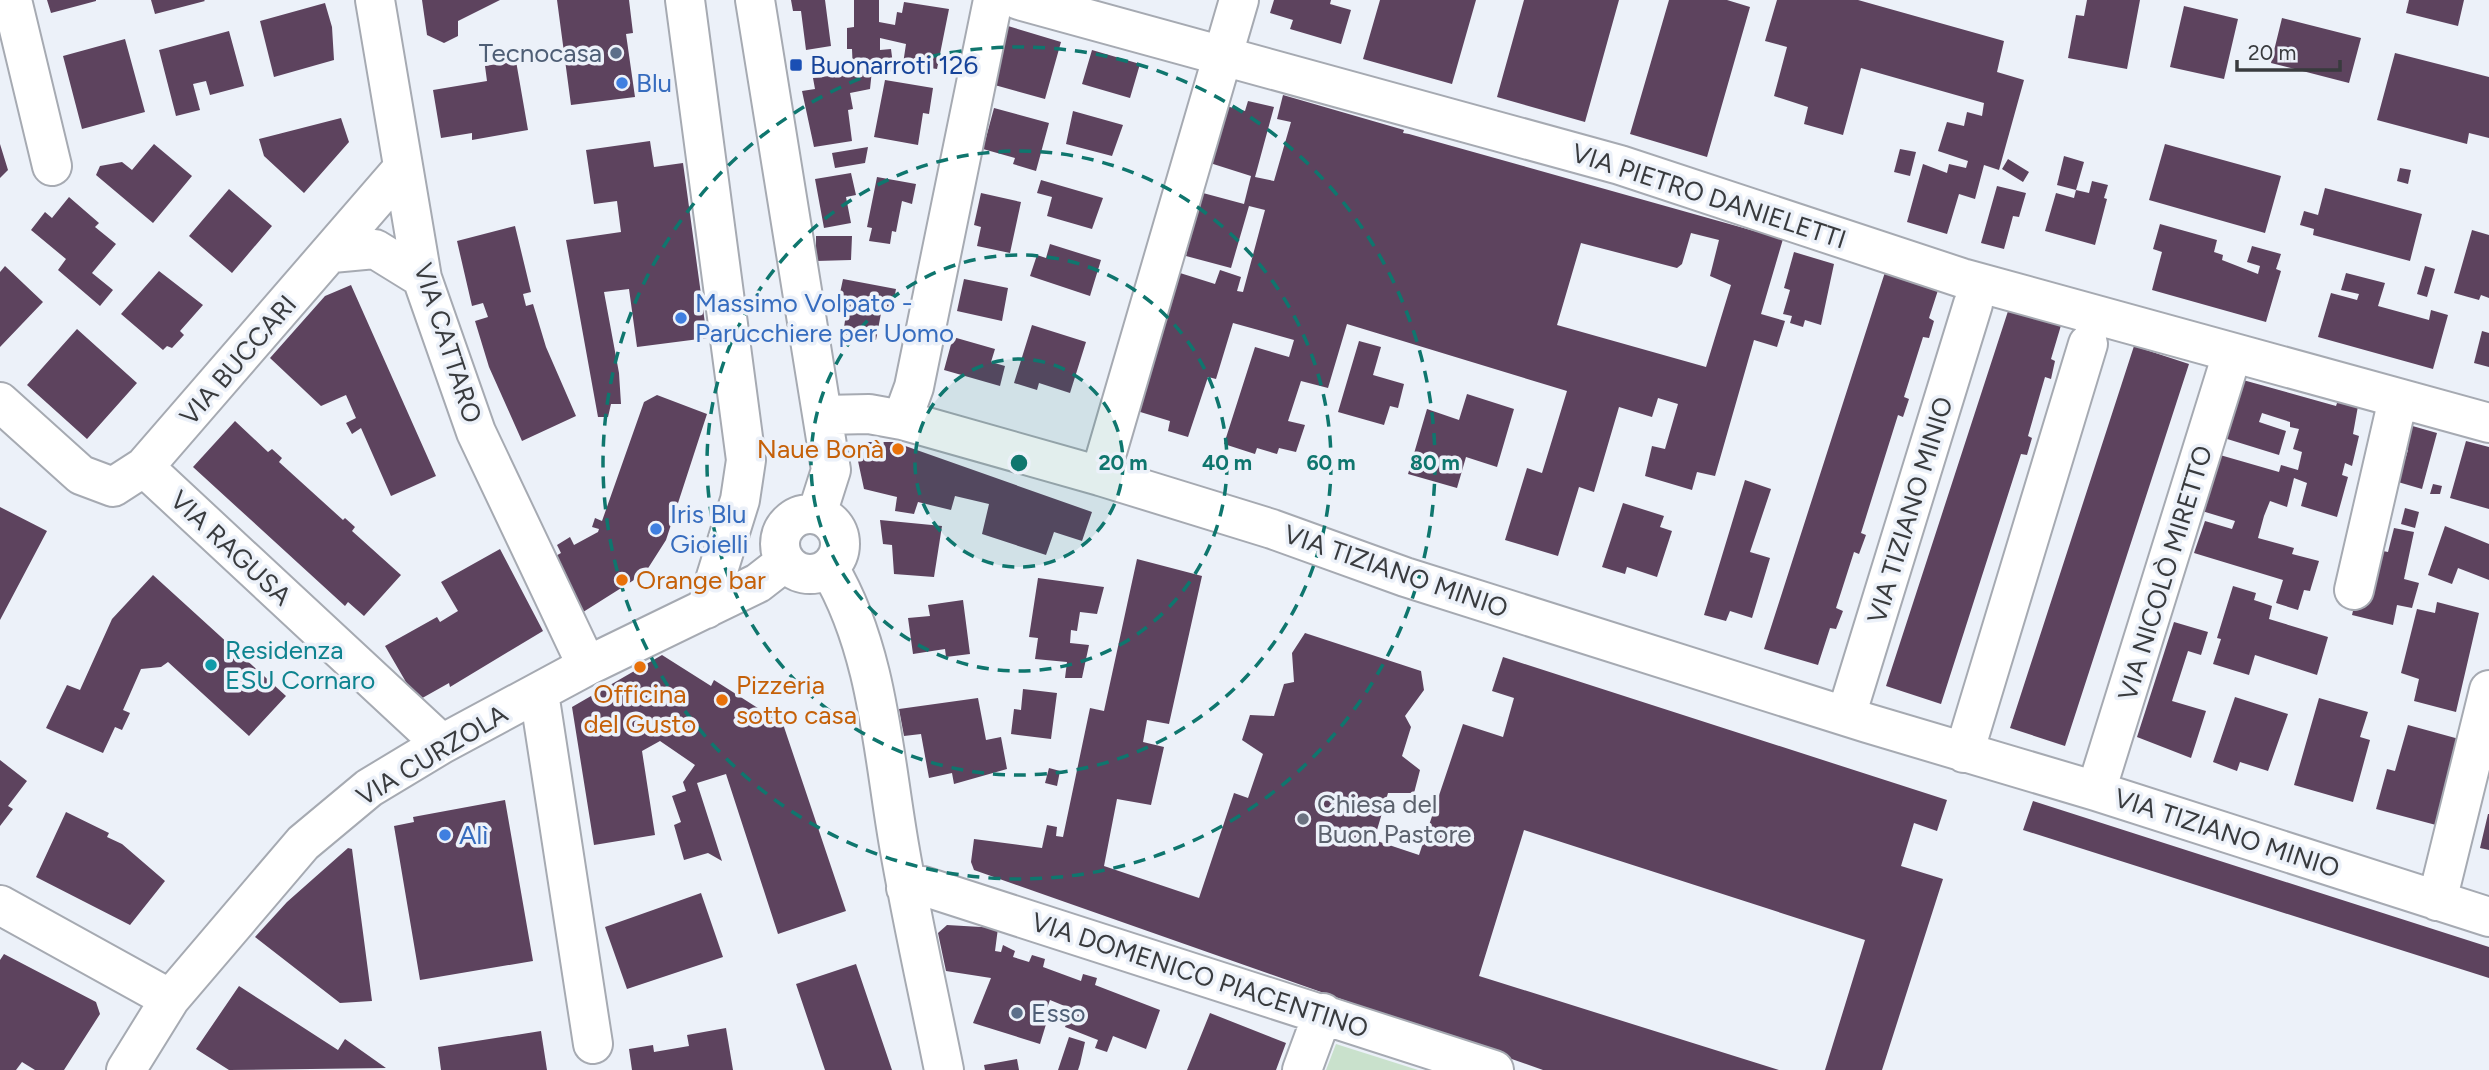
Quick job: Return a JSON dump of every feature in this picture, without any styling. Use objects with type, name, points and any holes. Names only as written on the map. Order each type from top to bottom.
[{"type":"street","points":[[0,4],[12,0],[52,166]]},
{"type":"street","name":"VIA CATTARO","points":[[375,0],[422,278],[476,432],[587,666]]},
{"type":"street","points":[[685,0],[746,460],[740,500],[706,610]]},
{"type":"street","points":[[755,0],[831,470],[817,514]]},
{"type":"street","points":[[902,420],[914,387],[993,0]]},
{"type":"street","name":"VIA PIETRO DANIELETTI","points":[[1019,0],[1620,165],[1962,278],[2489,423]]},
{"type":"street","points":[[1100,475],[1239,0]]},
{"type":"street","name":"VIA BUCCARI","points":[[0,402],[81,475],[113,487],[144,467],[403,168]]},
{"type":"street","points":[[332,253],[374,249],[422,278]]},
{"type":"street","name":"VIA TIZIANO MINIO","points":[[1846,716],[1973,304]]},
{"type":"street","points":[[1964,753],[2088,344]]},
{"type":"street","name":"VIA NICOLÒ MIRETTO","points":[[2096,791],[2232,354]]},
{"type":"street","points":[[2354,590],[2398,399]]},
{"type":"street","name":"VIA TIZIANO MINIO","points":[[823,415],[869,414],[902,420],[1100,475],[1272,529],[1405,577],[1964,753],[2096,791],[2489,917]]},
{"type":"street","name":"VIA RAGUSA","points":[[144,467],[442,744]]},
{"type":"street","points":[[817,514],[836,527],[841,550],[828,568],[817,574],[804,574],[785,562],[780,552],[782,532],[797,517],[817,514]]},
{"type":"street","name":"VIA CURZOLA","points":[[126,1070],[170,999],[303,844],[369,788],[442,744],[587,666],[758,583],[785,562]]},
{"type":"street","points":[[828,568],[845,595],[865,649],[906,888],[944,1070]]},
{"type":"street","points":[[2437,901],[2489,690]]},
{"type":"street","points":[[538,693],[593,1044]]},
{"type":"street","name":"VIA DOMENICO PIACENTINO","points":[[906,888],[923,886],[1494,1070]]},
{"type":"street","points":[[0,905],[170,999]]},
{"type":"street","points":[[1301,1070],[1323,1013]]},
{"type":"green space","points":[[1336,1044],[1418,1070],[1326,1070]]},
{"type":"building","points":[[47,0],[96,0],[96,1],[51,13]]},
{"type":"building","points":[[151,0],[204,0],[205,1],[155,14]]},
{"type":"building","points":[[422,0],[500,0],[458,21],[458,36],[444,43],[427,35]]},
{"type":"building","points":[[557,0],[629,0],[633,33],[626,34],[635,97],[571,105]]},
{"type":"building","points":[[791,0],[825,0],[831,46],[806,50],[801,11],[793,11]]},
{"type":"building","points":[[854,0],[879,0],[879,22],[895,25],[897,12],[902,13],[904,2],[949,9],[937,69],[903,64],[906,44],[880,38],[880,50],[891,49],[894,72],[872,70],[870,89],[850,93],[853,109],[848,110],[852,141],[814,147],[802,91],[815,89],[813,78],[853,73],[852,49],[847,49],[847,28],[854,27]]},
{"type":"building","points":[[1274,0],[1331,0],[1330,4],[1351,10],[1341,44],[1290,29],[1293,20],[1270,13]]},
{"type":"building","points":[[1380,0],[1476,0],[1452,84],[1363,59]]},
{"type":"building","points":[[1524,0],[1619,0],[1585,122],[1497,97]]},
{"type":"building","points":[[1669,0],[1727,0],[1750,7],[1707,157],[1630,134]]},
{"type":"building","points":[[1777,0],[1858,0],[2004,41],[1997,72],[2024,80],[1999,170],[1984,165],[1975,199],[1959,194],[1947,234],[1907,222],[1923,164],[1947,173],[1949,164],[1966,168],[1968,161],[1938,151],[1947,122],[1964,126],[1967,112],[1982,116],[1984,103],[1861,68],[1843,135],[1804,124],[1808,107],[1774,96],[1787,47],[1765,41]]},
{"type":"building","points":[[2087,0],[2140,0],[2127,69],[2068,58],[2076,15],[2084,16]]},
{"type":"building","points":[[2409,0],[2464,0],[2458,26],[2406,13]]},
{"type":"building","points":[[325,3],[332,27],[334,60],[274,77],[260,21]]},
{"type":"building","points":[[2184,6],[2238,19],[2224,79],[2170,67]]},
{"type":"building","points":[[2282,18],[2361,38],[2349,83],[2271,63]]},
{"type":"building","points":[[1008,26],[1061,42],[1045,99],[991,84]]},
{"type":"building","points":[[229,31],[244,86],[210,95],[206,81],[193,84],[200,110],[176,116],[159,50]]},
{"type":"building","points":[[125,39],[145,112],[82,129],[63,56]]},
{"type":"building","points":[[1092,50],[1140,64],[1130,98],[1082,84]]},
{"type":"building","points":[[2395,53],[2489,77],[2489,138],[2469,133],[2467,144],[2377,120]]},
{"type":"building","points":[[516,61],[528,130],[472,140],[472,133],[441,138],[433,90],[487,81],[485,66]]},
{"type":"building","points":[[885,80],[933,88],[929,114],[923,113],[918,145],[874,137]]},
{"type":"building","points":[[1283,95],[1404,130],[1403,133],[1783,239],[1761,314],[1785,321],[1777,347],[1754,340],[1715,476],[1697,472],[1692,490],[1645,476],[1652,446],[1665,449],[1678,404],[1658,398],[1652,417],[1619,407],[1594,492],[1579,487],[1558,556],[1505,540],[1527,468],[1542,473],[1567,391],[1347,324],[1328,388],[1301,381],[1288,421],[1305,425],[1296,452],[1279,448],[1277,454],[1257,448],[1255,454],[1224,444],[1255,347],[1289,357],[1294,340],[1233,323],[1216,379],[1208,377],[1188,437],[1168,431],[1170,421],[1137,411],[1180,273],[1215,284],[1220,270],[1241,277],[1237,291],[1243,292],[1265,210],[1249,206],[1231,268],[1186,256],[1191,234],[1188,233],[1203,193],[1244,204],[1251,176],[1210,163],[1226,106],[1245,111],[1248,101],[1274,107],[1255,177],[1274,181],[1291,122],[1277,119]],"holes":[[[1691,233],[1719,240],[1710,276],[1731,285],[1706,367],[1557,325],[1581,243],[1677,268],[1682,264]]]},
{"type":"building","points":[[994,108],[1049,123],[1036,171],[1013,164],[1015,158],[983,149]]},
{"type":"building","points":[[1073,111],[1123,125],[1112,156],[1066,144]]},
{"type":"building","points":[[341,118],[349,142],[304,193],[264,156],[259,139]]},
{"type":"building","points":[[650,141],[654,167],[683,163],[707,338],[637,347],[629,289],[604,292],[619,373],[621,404],[611,404],[608,417],[598,417],[566,240],[621,232],[617,201],[594,204],[586,150]]},
{"type":"building","points":[[0,144],[8,170],[0,178]]},
{"type":"building","points":[[154,144],[192,176],[153,223],[96,175],[100,166],[122,162],[132,170]]},
{"type":"building","points":[[2165,144],[2281,176],[2265,233],[2149,200]]},
{"type":"building","points":[[868,147],[865,163],[835,168],[832,153]]},
{"type":"building","points":[[1900,149],[1916,152],[1910,176],[1894,172]]},
{"type":"building","points":[[2064,156],[2084,162],[2076,190],[2057,185]]},
{"type":"building","points":[[2008,159],[2029,172],[2023,182],[2002,169]]},
{"type":"building","points":[[2400,168],[2411,170],[2408,184],[2397,181]]},
{"type":"building","points":[[851,173],[856,195],[846,197],[851,223],[824,228],[815,179]]},
{"type":"building","points":[[877,177],[916,184],[912,204],[902,201],[896,232],[892,231],[890,244],[869,241],[872,228],[867,227]]},
{"type":"building","points":[[1041,180],[1103,198],[1092,229],[1047,216],[1052,197],[1037,193]]},
{"type":"building","points":[[2092,181],[2108,185],[2095,245],[2045,231],[2056,193],[2074,198],[2076,190],[2089,193]]},
{"type":"building","points":[[1997,186],[2026,193],[2019,217],[2013,216],[2004,249],[1981,243]]},
{"type":"building","points":[[2325,188],[2422,214],[2410,261],[2313,235],[2314,229],[2300,225],[2304,211],[2318,215]]},
{"type":"building","points":[[229,189],[272,226],[232,273],[189,236]]},
{"type":"building","points":[[981,193],[1021,202],[1010,253],[977,246],[981,227],[974,225]]},
{"type":"building","points":[[69,197],[99,223],[95,227],[116,244],[92,273],[113,290],[100,306],[58,270],[66,259],[31,230],[45,212],[52,218]]},
{"type":"building","points":[[2160,224],[2217,240],[2214,252],[2223,255],[2222,260],[2258,274],[2260,266],[2247,262],[2252,246],[2281,254],[2276,269],[2281,271],[2266,322],[2152,290],[2162,252],[2153,249]]},
{"type":"building","points":[[515,226],[531,292],[523,294],[526,306],[533,304],[546,347],[576,416],[522,441],[489,367],[475,321],[488,317],[483,303],[472,306],[457,241]]},
{"type":"building","points":[[2472,230],[2489,235],[2489,298],[2481,295],[2479,300],[2454,293]]},
{"type":"building","points":[[816,236],[852,236],[851,260],[816,261]]},
{"type":"building","points":[[1050,244],[1101,260],[1090,296],[1030,276],[1037,255],[1046,258]]},
{"type":"building","points":[[1794,252],[1834,264],[1821,325],[1805,320],[1803,327],[1790,323],[1792,316],[1783,314],[1790,290],[1784,288]]},
{"type":"building","points":[[5,266],[43,302],[0,347],[0,272]]},
{"type":"building","points":[[1887,266],[1940,284],[1929,318],[1934,321],[1929,338],[1923,337],[1904,397],[1909,399],[1903,417],[1898,415],[1861,533],[1866,535],[1859,554],[1854,552],[1836,608],[1843,611],[1836,629],[1830,628],[1818,665],[1764,649]]},
{"type":"building","points":[[2425,266],[2435,269],[2427,297],[2417,294]]},
{"type":"building","points":[[159,271],[203,305],[180,331],[184,335],[172,348],[167,346],[163,350],[121,314]]},
{"type":"building","points":[[2346,273],[2385,283],[2378,306],[2429,320],[2431,310],[2448,315],[2433,369],[2318,337],[2331,293],[2357,300],[2359,294],[2341,290]]},
{"type":"building","points":[[843,279],[896,289],[892,310],[882,308],[876,340],[843,334],[846,314],[836,312]]},
{"type":"building","points":[[964,279],[1008,288],[1002,321],[957,311]]},
{"type":"building","points":[[351,285],[436,476],[391,496],[361,428],[352,434],[346,423],[356,418],[346,395],[321,406],[270,358],[325,296]]},
{"type":"building","points":[[2010,305],[2062,322],[2051,359],[2055,361],[2051,379],[2045,377],[2028,436],[2032,438],[2027,455],[2021,454],[1941,704],[1886,686]]},
{"type":"building","points":[[1032,325],[1086,342],[1070,393],[1039,383],[1037,390],[1014,383]]},
{"type":"building","points":[[77,329],[137,383],[87,439],[27,385]]},
{"type":"building","points":[[2482,331],[2489,333],[2489,367],[2474,363]]},
{"type":"building","points":[[953,337],[995,349],[991,362],[1005,366],[1000,386],[944,370]]},
{"type":"building","points":[[1359,341],[1381,347],[1373,375],[1404,384],[1398,408],[1390,406],[1384,425],[1338,412]]},
{"type":"building","points":[[2134,346],[2189,364],[2065,746],[2010,728]]},
{"type":"building","points":[[2243,380],[2336,406],[2338,400],[2358,406],[2353,434],[2359,436],[2352,466],[2345,463],[2342,475],[2348,477],[2337,517],[2301,506],[2307,483],[2294,478],[2287,507],[2270,501],[2264,516],[2258,538],[2294,548],[2292,554],[2319,561],[2310,591],[2304,590],[2298,610],[2276,603],[2283,580],[2194,553],[2205,521],[2232,529],[2235,521],[2202,511],[2220,455],[2279,472],[2281,465],[2298,470],[2302,452],[2293,449],[2299,429],[2290,427],[2290,422],[2262,413],[2259,422],[2286,431],[2279,455],[2224,438]]},
{"type":"building","points":[[1467,394],[1514,409],[1497,467],[1466,457],[1457,488],[1408,474],[1427,409],[1459,420]]},
{"type":"building","points":[[657,395],[707,414],[666,540],[645,573],[580,614],[552,558],[561,553],[557,545],[570,537],[574,545],[598,532],[599,529],[592,527],[595,518],[602,521],[644,402]]},
{"type":"building","points":[[235,421],[268,452],[272,449],[282,458],[279,462],[343,520],[345,518],[355,527],[352,531],[401,575],[364,616],[348,602],[345,606],[193,467]]},
{"type":"building","points":[[2402,423],[2437,433],[2422,489],[2398,482],[2408,450],[2395,447]]},
{"type":"building","points":[[2466,441],[2489,447],[2489,509],[2450,498]]},
{"type":"building","points":[[868,442],[894,442],[1092,512],[1082,541],[1054,532],[1046,555],[982,534],[989,504],[955,496],[951,510],[918,502],[914,514],[895,511],[897,497],[864,489],[858,461]]},
{"type":"building","points":[[1745,480],[1771,489],[1750,552],[1770,558],[1752,618],[1730,611],[1726,621],[1704,615]]},
{"type":"building","points":[[2433,484],[2442,486],[2440,494],[2430,494]]},
{"type":"building","points":[[1623,503],[1664,516],[1660,527],[1672,531],[1657,577],[1627,567],[1625,574],[1602,567]]},
{"type":"building","points":[[0,507],[47,531],[0,620]]},
{"type":"building","points":[[2405,508],[2419,512],[2415,528],[2401,524]]},
{"type":"building","points":[[880,520],[942,526],[934,577],[894,574],[892,545],[883,544]]},
{"type":"building","points":[[2445,526],[2489,544],[2489,580],[2458,568],[2452,584],[2428,575]]},
{"type":"building","points":[[2394,528],[2414,532],[2404,579],[2419,583],[2412,608],[2397,605],[2393,625],[2352,615],[2368,548],[2388,552]]},
{"type":"building","points":[[500,549],[543,631],[450,687],[449,683],[417,701],[385,646],[437,617],[440,622],[458,611],[441,582]]},
{"type":"building","points":[[1137,559],[1202,576],[1169,724],[1147,720],[1143,742],[1164,747],[1151,805],[1117,799],[1104,866],[1199,898],[1234,793],[1248,798],[1263,754],[1242,740],[1250,715],[1274,716],[1284,684],[1294,682],[1292,653],[1305,633],[1421,671],[1424,690],[1405,716],[1411,727],[1402,756],[1420,770],[1414,793],[1388,793],[1374,840],[1419,855],[1463,724],[1503,737],[1514,698],[1492,691],[1503,657],[1947,800],[1937,831],[1914,823],[1901,866],[1943,879],[1882,1070],[1825,1070],[1865,940],[1524,830],[1479,976],[1779,1070],[1543,1070],[974,870],[971,862],[974,839],[1042,848],[1047,825],[1057,827],[1056,836],[1063,837],[1090,708],[1104,711]]},
{"type":"building","name":"Residenza ESU Cornaro","points":[[153,575],[286,696],[249,736],[168,662],[161,667],[141,669],[123,710],[130,713],[122,730],[115,727],[103,753],[46,728],[67,685],[80,690],[112,619]]},
{"type":"building","points":[[1038,578],[1104,587],[1097,614],[1080,612],[1077,631],[1071,630],[1070,643],[1089,645],[1082,678],[1065,678],[1067,662],[1035,659],[1038,638],[1029,637]]},
{"type":"building","points":[[2233,586],[2256,593],[2254,600],[2272,606],[2269,619],[2328,637],[2317,675],[2255,655],[2249,675],[2213,664],[2221,639],[2217,638]]},
{"type":"building","points":[[963,600],[970,654],[946,657],[945,649],[913,654],[908,618],[930,616],[928,605]]},
{"type":"building","points":[[2437,602],[2479,613],[2456,712],[2414,701],[2419,679],[2401,673],[2417,609],[2435,613]]},
{"type":"building","points":[[2174,622],[2208,632],[2201,655],[2188,651],[2172,701],[2206,711],[2191,758],[2137,737]]},
{"type":"building","points":[[662,655],[711,686],[714,680],[783,724],[846,911],[778,934],[726,774],[697,783],[722,861],[708,853],[684,860],[674,825],[681,822],[672,796],[686,791],[683,782],[695,765],[660,741],[642,751],[655,835],[594,845],[572,707]]},
{"type":"building","points":[[1023,689],[1057,693],[1051,739],[1011,734],[1014,709],[1021,710]]},
{"type":"building","points":[[2235,697],[2288,714],[2268,771],[2240,762],[2237,771],[2213,762]]},
{"type":"building","points":[[978,698],[986,740],[1001,737],[1007,769],[954,784],[952,773],[929,778],[921,734],[904,736],[899,709]]},
{"type":"building","points":[[2319,698],[2368,712],[2360,737],[2370,740],[2353,802],[2294,785]]},
{"type":"building","points":[[2408,725],[2459,739],[2436,825],[2376,809],[2387,769],[2395,771]]},
{"type":"building","points":[[0,760],[27,781],[8,806],[13,809],[0,826]]},
{"type":"building","points":[[1049,768],[1060,771],[1057,786],[1045,783]]},
{"type":"building","points":[[505,800],[533,961],[420,980],[394,826],[414,822],[413,817]]},
{"type":"building","points":[[2033,801],[2489,947],[2489,978],[2023,830]]},
{"type":"building","points":[[66,812],[109,833],[107,837],[122,844],[165,881],[130,925],[36,877]]},
{"type":"building","points":[[2489,814],[2489,850],[2480,848]]},
{"type":"building","points":[[348,848],[352,849],[372,1001],[340,1003],[255,937],[287,902]]},
{"type":"building","points":[[701,893],[723,957],[627,989],[605,927]]},
{"type":"building","points":[[947,925],[998,928],[995,951],[1001,952],[1003,945],[1015,951],[1013,957],[1029,962],[1032,955],[1045,959],[1043,967],[1081,981],[1083,974],[1097,978],[1095,985],[1160,1010],[1146,1049],[1113,1036],[1107,1052],[1095,1048],[1098,1040],[1065,1027],[1072,1009],[1050,1000],[1043,1019],[1047,1021],[1040,1044],[973,1023],[991,978],[946,971],[938,933]]},
{"type":"building","points":[[4,954],[96,1002],[100,1014],[64,1070],[35,1070],[22,1062],[16,1070],[0,1070],[0,960]]},
{"type":"building","points":[[856,964],[892,1070],[825,1070],[796,984]]},
{"type":"building","points":[[239,986],[338,1050],[345,1039],[386,1068],[229,1070],[196,1049]]},
{"type":"building","points":[[1210,1013],[1286,1043],[1276,1070],[1187,1070]]},
{"type":"building","points":[[726,1028],[733,1070],[632,1070],[629,1049],[653,1045],[654,1052],[689,1046],[687,1035]]},
{"type":"building","points":[[541,1031],[547,1070],[441,1070],[438,1047]]},
{"type":"building","points":[[1069,1037],[1085,1042],[1078,1070],[1058,1070]]},
{"type":"building","points":[[1017,1059],[1019,1070],[985,1070],[984,1065]]},
{"type":"place","name":"Tecnocasa","points":[[616,53]]},
{"type":"place","name":"Buonarroti 126","points":[[796,65]]},
{"type":"place","name":"Blu","points":[[622,83]]},
{"type":"place","name":"Massimo Volpato - Parucchiere per Uomo","points":[[681,318]]},
{"type":"place","name":"Naue Bonà","points":[[898,449]]},
{"type":"place","name":"Iris Blu Gioielli","points":[[656,529]]},
{"type":"place","name":"Orange bar","points":[[622,580]]},
{"type":"place","name":"Residenza ESU Cornaro","points":[[211,665]]},
{"type":"place","name":"Officina del Gusto","points":[[640,667]]},
{"type":"place","name":"Pizzeria sotto casa","points":[[722,700]]},
{"type":"place","name":"Chiesa del Buon Pastore","points":[[1303,819]]},
{"type":"place","name":"Alì","points":[[445,835]]},
{"type":"place","name":"Esso","points":[[1017,1013]]}]
